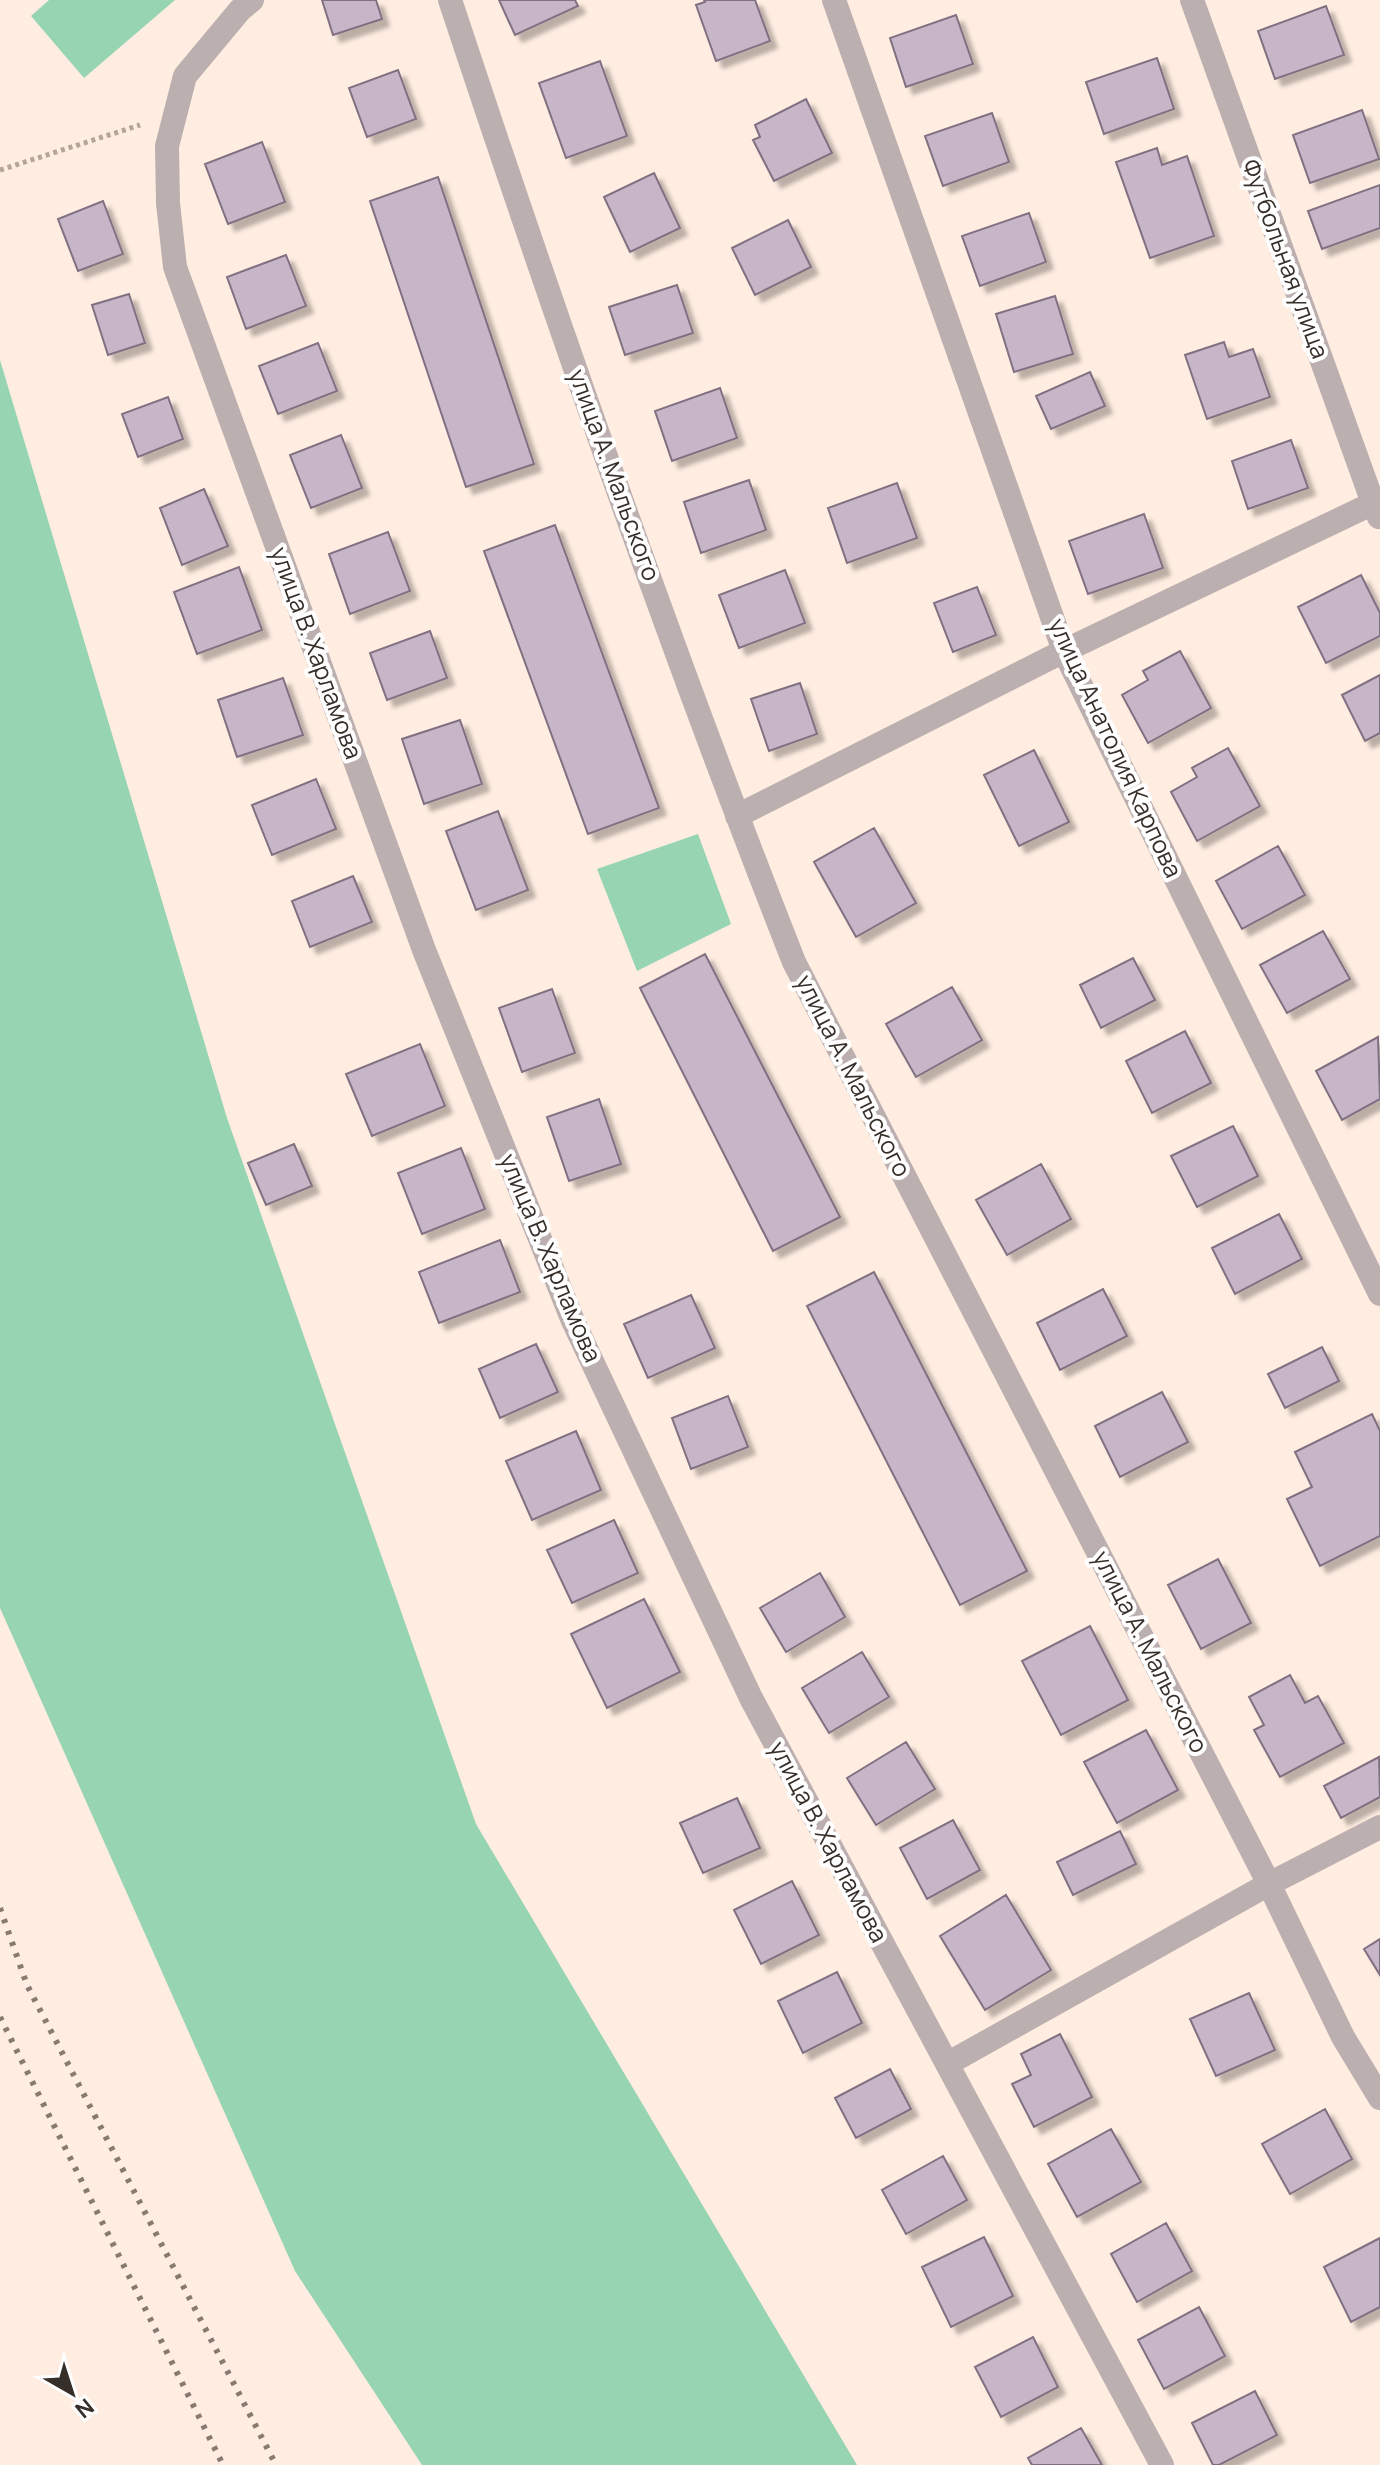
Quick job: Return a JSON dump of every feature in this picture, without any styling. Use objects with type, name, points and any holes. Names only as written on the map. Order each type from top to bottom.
[{"type":"street","name":"улица В. Харламова","points":[[252,0],[185,76],[167,146],[168,203],[175,267],[424,950],[573,1321],[751,1698],[1162,2465]]},
{"type":"street","name":"улица А. Мальского","points":[[450,0],[545,286],[737,816],[794,962],[1269,1884],[1343,2037],[1380,2098]]},
{"type":"street","name":"улица Анатолия Карпова","points":[[834,0],[1064,651],[1380,1294]]},
{"type":"street","name":"Футбольная улица","points":[[1192,0],[1378,507]]},
{"type":"street","points":[[737,816],[1064,651],[1378,507]]},
{"type":"street","points":[[947,2064],[1269,1884],[1380,1827]]},
{"type":"path","points":[[0,170],[175,114]]},
{"type":"green space","points":[[49,0],[175,0],[84,78],[31,16]]},
{"type":"green space","points":[[0,360],[227,1118],[476,1824],[857,2465],[422,2465],[295,2271],[0,1608]]},
{"type":"green space","points":[[698,834],[731,924],[637,971],[597,869]]},
{"type":"building","points":[[322,0],[376,0],[382,19],[333,35]]},
{"type":"building","points":[[499,0],[575,0],[578,6],[515,35]]},
{"type":"building","points":[[704,0],[755,0],[770,41],[716,61],[696,5]]},
{"type":"building","points":[[1326,6],[1344,55],[1275,79],[1258,31]]},
{"type":"building","points":[[956,15],[973,64],[906,87],[890,38]]},
{"type":"building","points":[[1157,58],[1174,109],[1104,134],[1086,82]]},
{"type":"building","points":[[600,61],[627,136],[566,158],[539,83]]},
{"type":"building","points":[[398,70],[416,119],[367,137],[349,88]]},
{"type":"building","points":[[806,99],[832,153],[774,181],[753,140],[760,137],[755,125]]},
{"type":"building","points":[[1362,110],[1379,159],[1310,183],[1293,135]]},
{"type":"building","points":[[992,113],[1009,162],[943,186],[925,136]]},
{"type":"building","points":[[262,142],[285,202],[228,224],[205,164]]},
{"type":"building","points":[[1157,148],[1162,165],[1187,156],[1214,236],[1150,258],[1116,162]]},
{"type":"building","points":[[654,173],[680,228],[630,252],[604,197]]},
{"type":"building","points":[[438,177],[534,464],[466,487],[370,201]]},
{"type":"building","points":[[1380,185],[1380,228],[1322,249],[1308,211]]},
{"type":"building","points":[[103,201],[123,254],[78,271],[58,219]]},
{"type":"building","points":[[1029,213],[1046,262],[980,286],[962,236]]},
{"type":"building","points":[[788,220],[811,267],[755,295],[732,248]]},
{"type":"building","points":[[286,255],[306,306],[246,329],[227,277]]},
{"type":"building","points":[[677,285],[693,333],[625,355],[609,307]]},
{"type":"building","points":[[129,294],[145,343],[108,355],[92,305]]},
{"type":"building","points":[[1055,296],[1073,354],[1014,372],[996,314]]},
{"type":"building","points":[[1224,342],[1229,357],[1253,349],[1270,397],[1207,419],[1185,355]]},
{"type":"building","points":[[318,343],[337,391],[278,414],[259,366]]},
{"type":"building","points":[[1090,372],[1105,406],[1051,429],[1036,396]]},
{"type":"building","points":[[720,388],[737,438],[672,461],[655,411]]},
{"type":"building","points":[[168,397],[183,439],[138,457],[122,414]]},
{"type":"building","points":[[341,435],[362,488],[311,508],[290,455]]},
{"type":"building","points":[[1291,440],[1308,488],[1248,509],[1232,461]]},
{"type":"building","points":[[749,480],[766,530],[701,553],[684,502]]},
{"type":"building","points":[[897,483],[917,538],[847,563],[828,508]]},
{"type":"building","points":[[204,489],[228,546],[182,565],[160,508]]},
{"type":"building","points":[[1144,514],[1163,568],[1088,594],[1069,541]]},
{"type":"building","points":[[555,525],[659,808],[588,834],[484,551]]},
{"type":"building","points":[[388,532],[410,591],[350,614],[329,554]]},
{"type":"building","points":[[239,567],[262,630],[197,654],[174,592]]},
{"type":"building","points":[[785,570],[805,623],[739,648],[719,595]]},
{"type":"building","points":[[1361,575],[1380,613],[1380,636],[1326,663],[1298,607]]},
{"type":"building","points":[[977,587],[996,635],[953,652],[934,603]]},
{"type":"building","points":[[430,631],[447,678],[387,700],[370,653]]},
{"type":"building","points":[[1180,651],[1211,708],[1148,743],[1122,695],[1148,680],[1143,671]]},
{"type":"building","points":[[1380,675],[1380,733],[1365,741],[1342,695]]},
{"type":"building","points":[[283,678],[303,735],[237,757],[218,700]]},
{"type":"building","points":[[800,683],[817,734],[769,751],[751,699]]},
{"type":"building","points":[[460,720],[482,784],[424,804],[402,739]]},
{"type":"building","points":[[1228,748],[1260,806],[1197,841],[1171,792],[1197,777],[1192,768]]},
{"type":"building","points":[[1034,750],[1069,822],[1019,846],[984,775]]},
{"type":"building","points":[[316,779],[336,829],[272,855],[252,805]]},
{"type":"building","points":[[498,811],[528,890],[476,910],[446,831]]},
{"type":"building","points":[[874,828],[916,903],[856,937],[814,862]]},
{"type":"building","points":[[1278,846],[1305,895],[1242,929],[1216,881]]},
{"type":"building","points":[[353,876],[372,922],[310,947],[292,901]]},
{"type":"building","points":[[1323,931],[1350,979],[1287,1013],[1260,965]]},
{"type":"building","points":[[705,954],[840,1217],[773,1251],[640,988]]},
{"type":"building","points":[[1133,958],[1155,1000],[1101,1028],[1080,985]]},
{"type":"building","points":[[952,987],[982,1040],[916,1077],[886,1024]]},
{"type":"building","points":[[552,989],[575,1053],[522,1072],[499,1008]]},
{"type":"building","points":[[1185,1031],[1211,1083],[1152,1113],[1126,1061]]},
{"type":"building","points":[[1378,1037],[1380,1099],[1342,1120],[1316,1071]]},
{"type":"building","points":[[420,1044],[445,1106],[372,1136],[346,1074]]},
{"type":"building","points":[[599,1099],[621,1164],[569,1181],[547,1117]]},
{"type":"building","points":[[1233,1126],[1258,1176],[1197,1207],[1171,1156]]},
{"type":"building","points":[[294,1144],[312,1186],[266,1205],[248,1163]]},
{"type":"building","points":[[461,1148],[485,1209],[422,1234],[398,1173]]},
{"type":"building","points":[[1041,1164],[1071,1219],[1007,1255],[976,1200]]},
{"type":"building","points":[[1279,1214],[1302,1259],[1235,1294],[1212,1248]]},
{"type":"building","points":[[500,1240],[520,1292],[439,1323],[419,1272]]},
{"type":"building","points":[[874,1272],[1027,1571],[960,1605],[807,1306]]},
{"type":"building","points":[[1103,1289],[1127,1336],[1060,1370],[1037,1323]]},
{"type":"building","points":[[691,1295],[715,1348],[648,1378],[624,1324]]},
{"type":"building","points":[[536,1344],[558,1392],[500,1418],[479,1369]]},
{"type":"building","points":[[1322,1347],[1339,1381],[1285,1408],[1268,1374]]},
{"type":"building","points":[[1162,1392],[1188,1442],[1120,1477],[1095,1426]]},
{"type":"building","points":[[728,1396],[748,1447],[691,1469],[672,1418]]},
{"type":"building","points":[[1372,1414],[1380,1431],[1380,1536],[1320,1566],[1287,1499],[1312,1487],[1295,1452]]},
{"type":"building","points":[[576,1431],[601,1490],[532,1520],[506,1461]]},
{"type":"building","points":[[614,1520],[638,1573],[572,1603],[547,1550]]},
{"type":"building","points":[[1218,1559],[1251,1623],[1201,1649],[1168,1585]]},
{"type":"building","points":[[820,1573],[845,1617],[786,1652],[760,1608]]},
{"type":"building","points":[[644,1599],[680,1672],[607,1708],[571,1634]]},
{"type":"building","points":[[1090,1626],[1128,1700],[1061,1735],[1022,1661]]},
{"type":"building","points":[[862,1652],[889,1697],[829,1733],[802,1688]]},
{"type":"building","points":[[1290,1675],[1305,1703],[1318,1696],[1344,1743],[1280,1777],[1254,1730],[1264,1725],[1249,1697]]},
{"type":"building","points":[[1146,1730],[1178,1790],[1117,1823],[1084,1762]]},
{"type":"building","points":[[906,1742],[935,1789],[876,1825],[847,1778]]},
{"type":"building","points":[[1379,1757],[1380,1797],[1341,1818],[1324,1786]]},
{"type":"building","points":[[737,1798],[760,1848],[703,1873],[680,1823]]},
{"type":"building","points":[[953,1820],[980,1870],[927,1899],[900,1848]]},
{"type":"building","points":[[1120,1831],[1136,1864],[1073,1895],[1057,1862]]},
{"type":"building","points":[[792,1881],[819,1935],[761,1964],[734,1910]]},
{"type":"building","points":[[1006,1895],[1051,1970],[985,2010],[940,1936]]},
{"type":"building","points":[[1380,1939],[1380,1975],[1364,1949]]},
{"type":"building","points":[[837,1972],[862,2023],[803,2053],[778,2001]]},
{"type":"building","points":[[1249,1993],[1275,2050],[1216,2076],[1190,2019]]},
{"type":"building","points":[[1060,2034],[1092,2097],[1034,2127],[1012,2084],[1031,2075],[1021,2054]]},
{"type":"building","points":[[890,2069],[911,2109],[856,2138],[835,2098]]},
{"type":"building","points":[[1325,2109],[1352,2159],[1290,2194],[1262,2144]]},
{"type":"building","points":[[1111,2129],[1141,2182],[1077,2217],[1048,2164]]},
{"type":"building","points":[[943,2156],[967,2200],[906,2234],[882,2190]]},
{"type":"building","points":[[1166,2223],[1192,2271],[1137,2302],[1111,2254]]},
{"type":"building","points":[[984,2237],[1013,2296],[951,2327],[922,2267]]},
{"type":"building","points":[[1380,2238],[1380,2307],[1351,2322],[1324,2267]]},
{"type":"building","points":[[1199,2307],[1225,2356],[1164,2389],[1138,2340]]},
{"type":"building","points":[[1033,2337],[1058,2387],[1001,2417],[975,2367]]},
{"type":"building","points":[[1255,2391],[1277,2435],[1219,2465],[1213,2465],[1192,2423]]},
{"type":"building","points":[[1081,2428],[1102,2465],[1032,2465],[1028,2458]]},
{"type":"railway","points":[[0,1908],[27,1985],[276,2465]]},
{"type":"railway","points":[[0,2017],[223,2465]]}]
